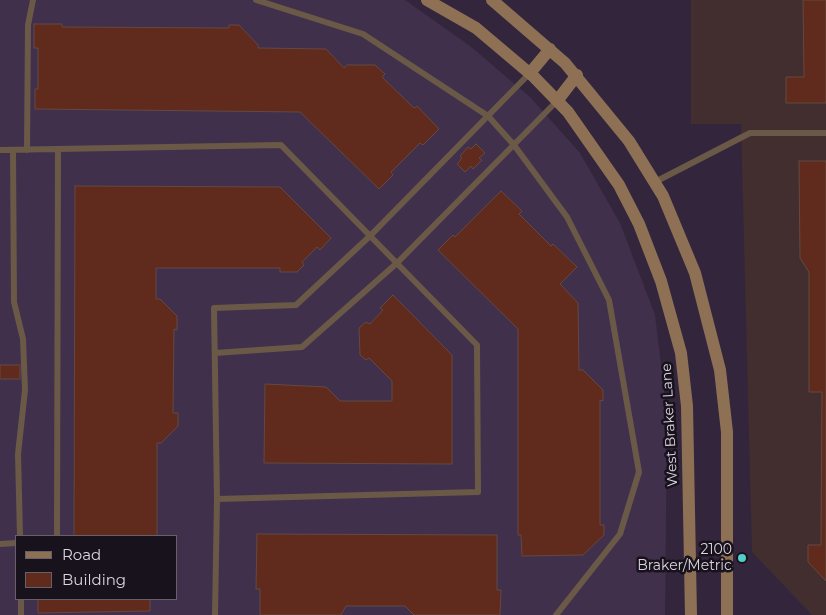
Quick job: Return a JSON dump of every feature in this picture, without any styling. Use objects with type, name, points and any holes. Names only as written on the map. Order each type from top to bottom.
[{"type":"main road","name":"West Braker Lane","points":[[427,0],[476,28],[530,73],[557,101],[603,160],[639,224],[661,282],[681,352],[687,406],[691,615]]},
{"type":"main road","points":[[492,0],[550,49],[577,75],[629,141],[655,182],[674,220],[695,273],[720,370],[728,432],[727,615]]},
{"type":"main road","points":[[530,73],[550,49]]},
{"type":"main road","points":[[557,101],[577,75]]},
{"type":"lane","points":[[27,150],[28,25],[33,0]]},
{"type":"lane","points":[[256,0],[362,34],[488,116],[514,145],[567,217],[609,300],[639,472],[620,534],[556,615]]},
{"type":"lane","points":[[215,615],[217,499],[214,308],[296,305],[370,236],[530,73]]},
{"type":"lane","points":[[214,353],[302,347],[397,263],[557,101]]},
{"type":"lane","points":[[655,182],[750,133],[826,133]]},
{"type":"lane","points":[[0,150],[281,145],[477,345],[478,492],[217,499]]},
{"type":"lane","points":[[56,535],[58,149]]},
{"type":"lane","points":[[13,150],[14,302],[23,339],[25,390],[18,454],[20,535]]},
{"type":"lane","points":[[0,544],[15,544]]},
{"type":"lane","points":[[21,600],[21,615]]},
{"type":"shaded area","points":[[0,0],[405,0],[470,46],[531,98],[580,153],[620,223],[655,315],[667,415],[665,615],[0,615]]},
{"type":"shaded area","points":[[691,0],[826,0],[826,615],[812,615],[752,552],[741,124],[691,124]]},
{"type":"building","points":[[803,0],[826,0],[826,103],[786,103],[786,77],[804,77]]},
{"type":"building","points":[[34,24],[62,24],[62,27],[229,28],[229,25],[239,25],[258,45],[258,48],[326,49],[344,68],[347,65],[375,65],[385,74],[382,77],[414,108],[417,106],[439,129],[423,145],[420,143],[391,172],[393,175],[379,189],[300,112],[35,109],[35,89],[38,89],[38,48],[34,48]]},
{"type":"building","points":[[476,144],[485,153],[479,158],[482,160],[473,169],[471,166],[465,172],[457,164],[462,158],[460,156],[468,147],[471,149]]},
{"type":"building","points":[[799,161],[826,161],[826,581],[808,562],[808,545],[821,545],[822,392],[809,392],[809,272],[800,258]]},
{"type":"building","points":[[75,186],[280,187],[331,238],[320,250],[317,247],[302,262],[304,265],[297,272],[280,272],[280,268],[156,268],[156,299],[160,299],[177,316],[177,330],[174,329],[173,413],[178,413],[178,426],[161,443],[157,443],[157,535],[74,535]]},
{"type":"building","points":[[501,191],[522,211],[519,214],[551,246],[553,244],[577,267],[560,284],[578,303],[579,370],[583,370],[603,390],[603,401],[600,400],[600,525],[604,525],[604,535],[583,555],[522,556],[521,535],[518,535],[518,329],[438,250],[453,235],[455,237]]},
{"type":"building","points":[[393,295],[452,355],[452,464],[264,463],[265,384],[326,387],[340,401],[392,401],[392,381],[369,358],[366,360],[360,355],[359,328],[366,322],[370,324],[383,310],[380,308]]},
{"type":"building","points":[[0,365],[20,365],[20,379],[0,379]]},
{"type":"building","points":[[257,534],[497,535],[497,590],[501,590],[500,615],[414,615],[405,606],[346,606],[341,615],[260,615],[260,589],[256,589]]},
{"type":"building","points":[[38,600],[150,600],[150,611],[38,613]]},
{"type":"place","name":"2100 Braker/Metric","points":[[742,558]]}]
